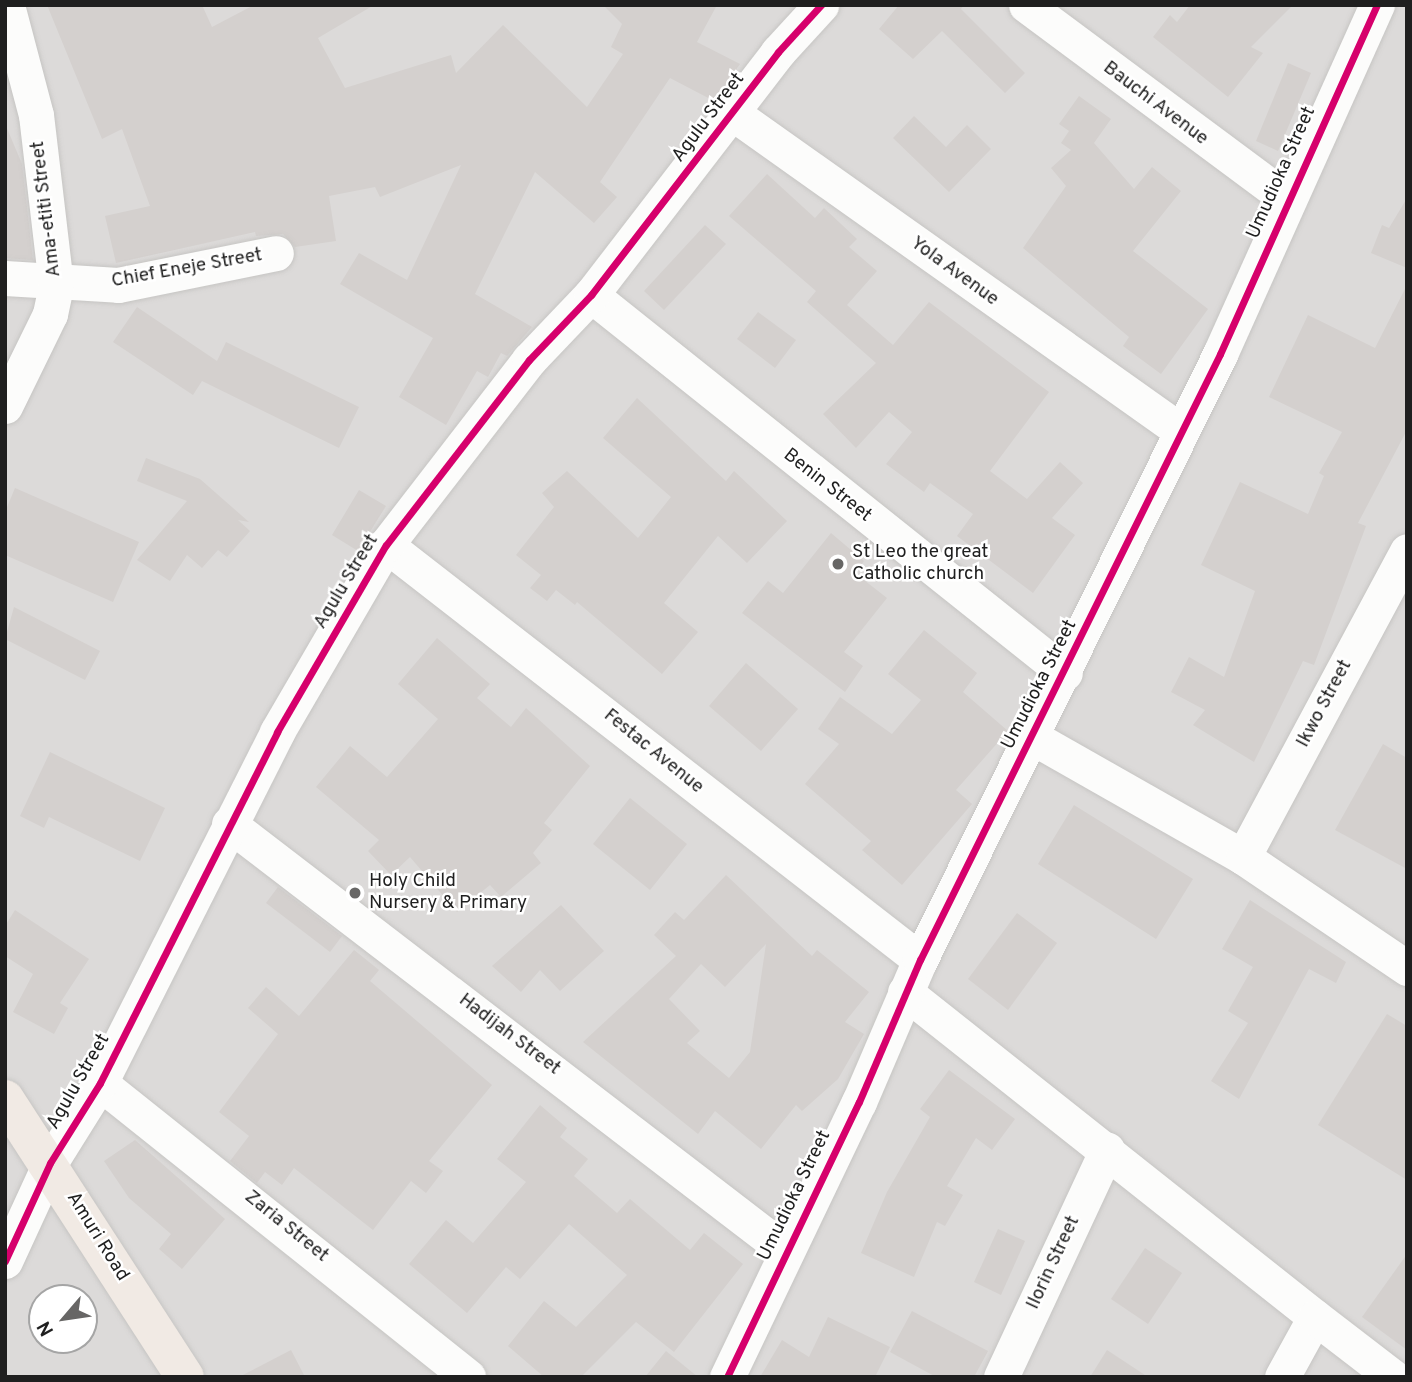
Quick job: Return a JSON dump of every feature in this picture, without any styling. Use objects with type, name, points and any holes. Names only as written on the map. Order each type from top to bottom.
[{"type":"main road","name":"Amuri Road","points":[[5,1099],[50,1163],[185,1377]]},
{"type":"street","name":"Agulu Street","points":[[5,1261],[31,1211],[50,1163],[100,1083],[229,824],[386,545],[529,360],[591,295],[731,112],[821,5]]},
{"type":"street","name":"Bauchi Avenue","points":[[1026,5],[1286,200]]},
{"type":"street","name":"Umudioka Street","points":[[727,1377],[859,1102],[920,960],[1065,673],[1178,429],[1220,354],[1286,200],[1377,5]]},
{"type":"street","name":"Ama-etiti Street","points":[[5,406],[50,314],[56,285],[36,115],[7,7]]},
{"type":"street","name":"Yola Avenue","points":[[731,112],[1178,429]]},
{"type":"street","name":"Chief Eneje Street","points":[[5,278],[56,285],[118,285],[276,253]]},
{"type":"street","name":"Benin Street","points":[[591,295],[1065,673]]},
{"type":"street","name":"Festac Avenue","points":[[386,545],[920,960]]},
{"type":"street","name":"Ikwo Street","points":[[1243,858],[1407,551]]},
{"type":"street","points":[[1032,737],[1243,858],[1407,968]]},
{"type":"street","name":"Hadijah Street","points":[[229,824],[786,1251]]},
{"type":"street","points":[[905,992],[1393,1377]]},
{"type":"street","name":"Zaria Street","points":[[100,1083],[468,1377]]},
{"type":"street","name":"Ilorin Street","points":[[1001,1377],[1107,1150]]},
{"type":"street","points":[[1282,1377],[1315,1317]]},
{"type":"shaded area","points":[[5,5],[1407,5],[1407,1377],[5,1377]]},
{"type":"building","points":[[47,5],[202,5],[212,27],[254,5],[374,5],[318,38],[345,88],[451,55],[456,73],[503,25],[587,107],[623,54],[611,47],[622,24],[603,5],[717,5],[697,42],[740,64],[714,101],[670,78],[600,182],[617,197],[594,223],[535,172],[475,294],[532,327],[507,356],[501,353],[488,377],[477,371],[446,425],[399,397],[433,338],[340,284],[359,253],[407,280],[461,165],[380,197],[375,187],[329,196],[336,241],[295,247],[283,234],[256,236],[255,232],[116,263],[105,216],[150,206],[122,129],[102,139]]},
{"type":"building","points":[[899,5],[964,5],[961,9],[1025,73],[1005,93],[942,31],[913,59],[879,29]]},
{"type":"building","points":[[1190,5],[1293,5],[1251,47],[1263,53],[1228,97],[1153,37],[1170,15],[1177,22]]},
{"type":"building","points":[[1288,63],[1311,73],[1278,151],[1256,141]]},
{"type":"building","points":[[1079,96],[1111,119],[1094,143],[1134,189],[1152,167],[1181,191],[1133,251],[1208,309],[1161,374],[1123,346],[1129,337],[1023,248],[1066,186],[1051,168],[1071,150],[1061,143],[1069,131],[1059,124]]},
{"type":"building","points":[[914,116],[946,147],[967,125],[991,149],[949,192],[893,138]]},
{"type":"building","points":[[6,126],[22,164],[33,260],[5,258]]},
{"type":"building","points":[[767,174],[815,218],[824,208],[857,239],[849,247],[877,271],[847,305],[893,345],[929,302],[1049,392],[990,471],[1027,499],[1060,462],[1083,483],[1052,518],[1075,535],[1033,593],[957,536],[973,514],[930,483],[924,492],[886,464],[912,432],[889,412],[856,448],[823,414],[876,363],[807,302],[816,291],[729,216]]},
{"type":"building","points":[[1407,198],[1407,268],[1371,253],[1382,225],[1389,228]]},
{"type":"building","points":[[705,225],[726,244],[664,310],[644,291]]},
{"type":"building","points":[[1407,285],[1407,430],[1358,523],[1366,526],[1314,665],[1303,661],[1254,762],[1193,725],[1205,710],[1171,692],[1189,657],[1224,677],[1255,591],[1201,565],[1240,482],[1308,514],[1324,476],[1319,473],[1342,432],[1269,397],[1308,315],[1375,348]]},
{"type":"building","points":[[137,307],[217,361],[226,342],[359,407],[339,448],[202,381],[193,395],[113,342]]},
{"type":"building","points":[[758,312],[796,340],[775,368],[737,339]]},
{"type":"building","points":[[637,398],[726,481],[734,471],[787,521],[747,563],[718,536],[664,603],[698,632],[662,674],[577,602],[575,605],[556,590],[547,601],[530,588],[541,575],[516,555],[554,507],[542,493],[567,471],[638,538],[671,497],[603,438]]},
{"type":"building","points":[[146,458],[200,479],[249,522],[238,520],[250,531],[227,557],[218,550],[202,568],[187,555],[170,581],[137,560],[187,501],[137,481]]},
{"type":"building","points":[[15,488],[139,542],[113,602],[5,555],[5,512]]},
{"type":"building","points":[[359,490],[386,506],[358,551],[332,535]]},
{"type":"building","points":[[831,533],[864,561],[855,573],[887,598],[844,652],[863,666],[845,692],[742,613],[768,581],[783,593]]},
{"type":"building","points":[[14,607],[100,651],[85,680],[5,639]]},
{"type":"building","points":[[924,630],[977,673],[963,692],[1008,731],[956,790],[972,804],[902,885],[862,850],[871,841],[805,784],[839,744],[818,729],[840,697],[892,734],[921,700],[888,674]]},
{"type":"building","points":[[437,638],[490,684],[477,698],[511,727],[526,708],[590,766],[544,823],[552,830],[533,853],[541,863],[501,897],[490,885],[457,912],[410,857],[391,875],[368,851],[379,840],[316,787],[350,746],[387,777],[438,719],[398,684]]},
{"type":"building","points":[[746,663],[798,709],[761,751],[709,706]]},
{"type":"building","points":[[1383,744],[1407,758],[1407,869],[1335,830]]},
{"type":"building","points":[[50,752],[165,808],[140,861],[49,817],[44,828],[20,816]]},
{"type":"building","points":[[630,798],[687,844],[650,890],[593,844]]},
{"type":"building","points":[[1074,805],[1193,879],[1156,939],[1038,864]]},
{"type":"building","points":[[726,875],[812,956],[817,950],[869,992],[845,1022],[864,1034],[838,1079],[802,1111],[796,1105],[761,1149],[715,1111],[698,1134],[583,1042],[676,956],[654,935],[675,912],[684,920]],"holes":[[[766,944],[750,1052],[729,1078],[687,1043],[700,1031],[669,999],[701,964],[725,987]]]},
{"type":"building","points":[[278,887],[342,936],[330,952],[266,903]]},
{"type":"building","points":[[1250,900],[1346,962],[1336,983],[1309,969],[1239,1099],[1211,1081],[1248,1023],[1228,1011],[1253,967],[1222,949]]},
{"type":"building","points":[[561,905],[604,951],[560,991],[540,970],[521,992],[492,966]]},
{"type":"building","points":[[15,910],[89,959],[60,1003],[68,1008],[54,1034],[13,1012],[33,974],[5,956],[5,926]]},
{"type":"building","points":[[1017,913],[1057,943],[1008,1010],[968,979]]},
{"type":"building","points":[[354,950],[379,970],[370,981],[492,1085],[429,1161],[443,1171],[426,1193],[411,1181],[373,1230],[294,1168],[282,1185],[265,1172],[257,1183],[230,1161],[249,1136],[219,1112],[278,1034],[248,1008],[266,987],[299,1016]]},
{"type":"building","points":[[1387,1014],[1407,1026],[1407,1180],[1318,1125]]},
{"type":"building","points":[[949,1070],[1015,1119],[992,1150],[976,1138],[947,1186],[963,1195],[945,1226],[937,1222],[914,1277],[861,1253],[887,1192],[930,1117],[920,1109]]},
{"type":"building","points":[[540,1105],[567,1128],[560,1137],[588,1159],[574,1176],[617,1213],[630,1199],[690,1250],[704,1233],[743,1264],[674,1352],[636,1322],[581,1377],[544,1377],[508,1346],[544,1301],[576,1327],[627,1275],[569,1224],[520,1279],[506,1267],[467,1313],[409,1264],[446,1220],[473,1243],[526,1182],[497,1159]]},
{"type":"building","points":[[135,1140],[225,1219],[182,1269],[159,1249],[171,1234],[129,1198],[104,1161]]},
{"type":"building","points":[[998,1229],[1025,1241],[1001,1295],[974,1282]]},
{"type":"building","points":[[1145,1248],[1182,1273],[1148,1324],[1111,1299]]},
{"type":"building","points":[[1407,1254],[1407,1350],[1362,1317]]},
{"type":"building","points":[[912,1311],[988,1351],[974,1377],[936,1377],[890,1352]]},
{"type":"building","points":[[828,1317],[890,1347],[875,1377],[760,1377],[782,1340],[809,1357]]},
{"type":"building","points":[[291,1350],[305,1377],[239,1377]]},
{"type":"building","points":[[1107,1350],[1148,1377],[1090,1377]]},
{"type":"building","points":[[666,1351],[698,1377],[645,1377]]},
{"type":"cycle path","points":[[5,1261],[50,1163],[100,1083],[277,732],[386,545],[529,360],[591,295],[778,52],[821,5]]},
{"type":"cycle path","points":[[727,1377],[859,1102],[920,960],[1220,354],[1377,5]]},
{"type":"place","name":"St Leo the great Catholic church","points":[[838,564]]},
{"type":"place","name":"Holy Child Nursery & Primary","points":[[355,893]]}]
